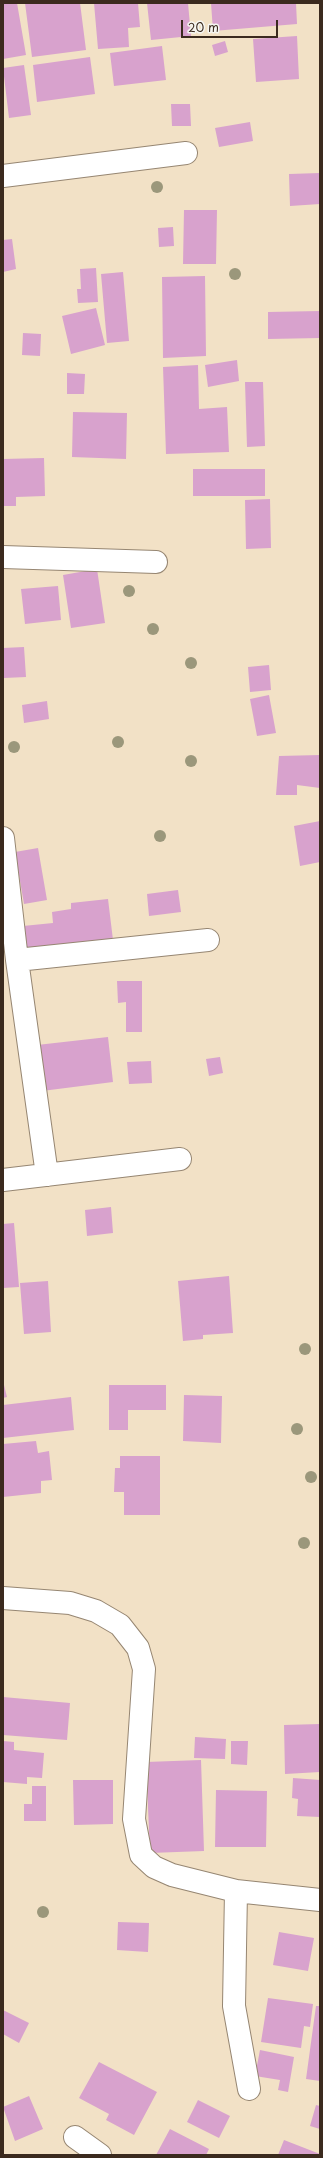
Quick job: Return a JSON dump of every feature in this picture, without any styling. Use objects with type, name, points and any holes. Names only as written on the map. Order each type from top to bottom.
[{"type":"street","points":[[3,176],[186,153]]},
{"type":"street","points":[[3,557],[156,562]]},
{"type":"street","points":[[3,838],[17,960],[47,1175]]},
{"type":"street","points":[[17,960],[208,940]]},
{"type":"street","points":[[3,1180],[180,1159]]},
{"type":"street","points":[[3,1598],[70,1603],[96,1611],[120,1625],[138,1648],[144,1669],[134,1819],[141,1855],[154,1867],[172,1875],[236,1890],[320,1900]]},
{"type":"street","points":[[236,1890],[234,2006],[249,2089]]},
{"type":"street","points":[[75,2137],[100,2155]]},
{"type":"building","points":[[3,3],[17,3],[26,55],[3,59]]},
{"type":"building","points":[[25,3],[80,3],[86,50],[32,57]]},
{"type":"building","points":[[94,3],[138,3],[140,27],[128,28],[129,47],[98,49]]},
{"type":"building","points":[[147,3],[188,3],[191,36],[151,40]]},
{"type":"building","points":[[211,3],[296,3],[297,24],[213,31]]},
{"type":"building","points":[[297,36],[299,79],[256,82],[253,39]]},
{"type":"building","points":[[225,41],[228,52],[215,56],[212,45]]},
{"type":"building","points":[[162,46],[166,80],[114,86],[110,53]]},
{"type":"building","points":[[90,57],[95,94],[37,102],[33,65]]},
{"type":"building","points":[[24,65],[31,115],[9,118],[3,68]]},
{"type":"building","points":[[171,104],[190,104],[191,126],[172,126]]},
{"type":"building","points":[[250,122],[253,141],[219,147],[215,128]]},
{"type":"building","points":[[320,173],[320,204],[290,206],[289,174]]},
{"type":"building","points":[[184,210],[217,210],[216,264],[183,264]]},
{"type":"building","points":[[173,227],[174,246],[159,247],[158,228]]},
{"type":"building","points":[[12,239],[16,269],[3,272],[3,240]]},
{"type":"building","points":[[96,268],[98,302],[78,303],[77,289],[81,289],[80,269]]},
{"type":"building","points":[[123,272],[129,341],[107,343],[101,274]]},
{"type":"building","points":[[205,276],[206,356],[163,358],[162,277]]},
{"type":"building","points":[[96,308],[105,345],[71,354],[62,316]]},
{"type":"building","points":[[320,311],[320,338],[268,339],[268,312]]},
{"type":"building","points":[[23,333],[41,334],[40,356],[22,355]]},
{"type":"building","points":[[237,360],[239,381],[208,387],[205,365]]},
{"type":"building","points":[[198,365],[199,409],[227,407],[229,452],[166,454],[163,367]]},
{"type":"building","points":[[67,373],[85,374],[84,394],[67,394]]},
{"type":"building","points":[[245,382],[263,382],[265,446],[247,447]]},
{"type":"building","points":[[73,412],[127,413],[126,459],[72,457]]},
{"type":"building","points":[[44,458],[45,496],[16,497],[16,506],[3,506],[3,459]]},
{"type":"building","points":[[193,469],[265,469],[265,496],[193,496]]},
{"type":"building","points":[[270,499],[271,548],[246,549],[245,500]]},
{"type":"building","points":[[97,569],[105,623],[71,628],[63,575]]},
{"type":"building","points":[[58,586],[61,620],[25,624],[21,589]]},
{"type":"building","points":[[24,647],[26,677],[4,678],[3,648]]},
{"type":"building","points":[[269,665],[271,690],[250,692],[248,667]]},
{"type":"building","points":[[269,695],[276,733],[257,736],[250,699]]},
{"type":"building","points":[[47,701],[49,719],[24,723],[22,705]]},
{"type":"building","points":[[320,755],[320,788],[297,785],[297,795],[276,795],[279,756]]},
{"type":"building","points":[[320,821],[320,862],[300,866],[294,826]]},
{"type":"building","points":[[38,848],[47,900],[24,904],[15,852]]},
{"type":"building","points":[[178,890],[181,912],[149,916],[147,894]]},
{"type":"building","points":[[108,899],[113,940],[26,950],[23,926],[53,923],[52,912],[71,909],[71,903]]},
{"type":"building","points":[[117,981],[142,981],[142,1032],[126,1032],[126,1002],[118,1003]]},
{"type":"building","points":[[108,1037],[113,1082],[42,1091],[37,1045]]},
{"type":"building","points":[[220,1057],[223,1073],[209,1076],[206,1059]]},
{"type":"building","points":[[151,1061],[152,1083],[129,1084],[127,1062]]},
{"type":"building","points":[[111,1207],[113,1233],[87,1236],[85,1210]]},
{"type":"building","points":[[14,1223],[19,1287],[3,1288],[3,1224]]},
{"type":"building","points":[[229,1276],[233,1333],[203,1335],[203,1339],[183,1341],[178,1281]]},
{"type":"building","points":[[48,1281],[51,1332],[24,1334],[20,1283]]},
{"type":"building","points":[[3,1381],[7,1397],[3,1398]]},
{"type":"building","points":[[109,1385],[166,1385],[166,1410],[128,1410],[128,1430],[109,1430]]},
{"type":"building","points":[[184,1395],[222,1396],[221,1443],[183,1441]]},
{"type":"building","points":[[71,1397],[74,1430],[3,1438],[3,1405]]},
{"type":"building","points":[[36,1441],[38,1453],[49,1451],[52,1480],[41,1481],[41,1493],[3,1497],[3,1444]]},
{"type":"building","points":[[120,1456],[160,1456],[160,1515],[124,1515],[124,1492],[114,1492],[115,1468],[120,1468]]},
{"type":"building","points":[[3,1697],[70,1703],[67,1740],[3,1735]]},
{"type":"building","points":[[320,1724],[320,1772],[285,1774],[284,1725]]},
{"type":"building","points":[[195,1737],[226,1739],[225,1759],[194,1758]]},
{"type":"building","points":[[3,1741],[14,1742],[14,1750],[44,1753],[42,1778],[27,1777],[27,1784],[3,1782]]},
{"type":"building","points":[[231,1741],[248,1741],[247,1765],[231,1764]]},
{"type":"building","points":[[201,1760],[204,1851],[150,1853],[146,1762]]},
{"type":"building","points":[[293,1778],[320,1780],[320,1817],[297,1816],[298,1799],[292,1798]]},
{"type":"building","points":[[73,1780],[113,1780],[113,1824],[74,1825]]},
{"type":"building","points":[[32,1786],[46,1786],[46,1821],[24,1821],[24,1804],[32,1804]]},
{"type":"building","points":[[216,1790],[267,1791],[266,1847],[215,1847]]},
{"type":"building","points":[[118,1922],[149,1923],[148,1952],[117,1950]]},
{"type":"building","points":[[279,1932],[314,1938],[308,1971],[273,1965]]},
{"type":"building","points":[[268,1998],[313,2004],[310,2027],[304,2026],[301,2048],[261,2042]]},
{"type":"building","points":[[316,2006],[320,2006],[320,2081],[306,2079]]},
{"type":"building","points":[[3,2010],[29,2023],[19,2043],[3,2034]]},
{"type":"building","points":[[260,2050],[294,2057],[288,2092],[278,2090],[280,2080],[255,2076]]},
{"type":"building","points":[[99,2062],[157,2092],[134,2135],[106,2120],[109,2114],[79,2098]]},
{"type":"building","points":[[29,2096],[43,2129],[15,2141],[3,2107]]},
{"type":"building","points":[[198,2100],[230,2116],[219,2138],[187,2122]]},
{"type":"building","points":[[316,2105],[320,2106],[320,2129],[310,2126]]},
{"type":"building","points":[[170,2129],[209,2149],[206,2155],[156,2155]]},
{"type":"building","points":[[284,2140],[320,2154],[320,2155],[278,2155]]}]
